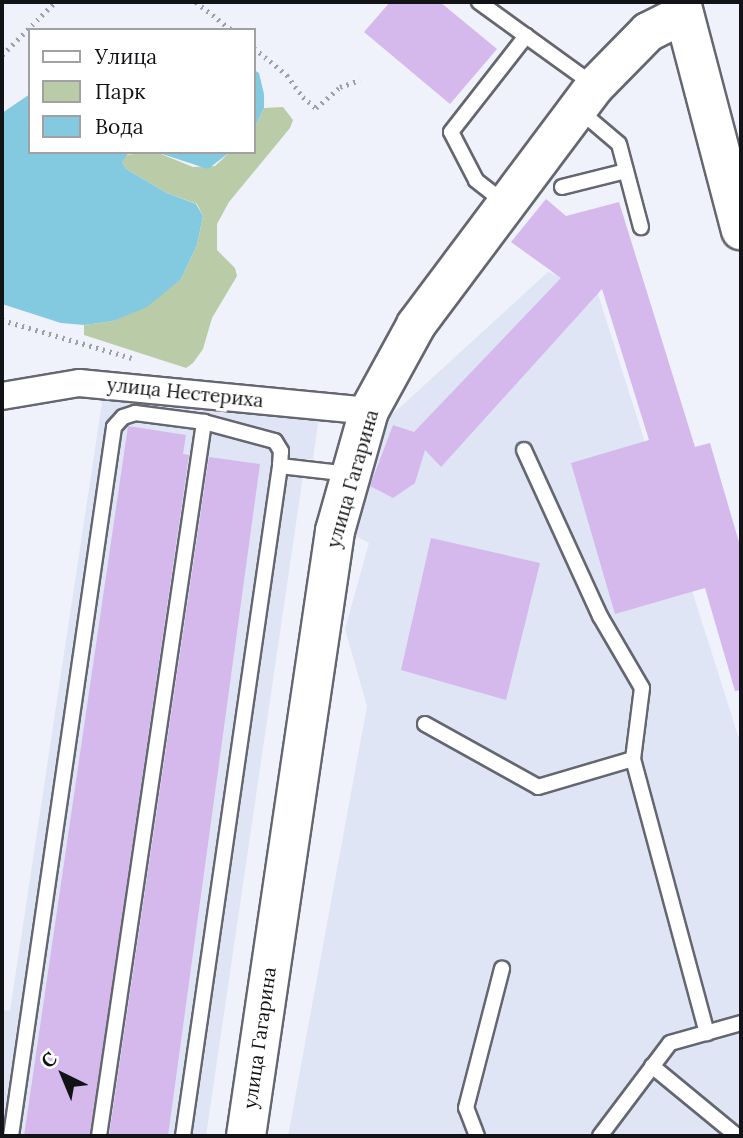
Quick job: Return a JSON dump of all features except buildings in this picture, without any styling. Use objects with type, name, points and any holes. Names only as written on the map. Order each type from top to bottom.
[{"type":"street","name":"улица Гагарина","points":[[246,1136],[335,531],[369,411],[416,325],[587,98],[648,32],[683,8]]},
{"type":"street","points":[[683,8],[736,184],[741,230]]},
{"type":"street","name":"улица Нестериха","points":[[2,396],[79,383],[369,411]]},
{"type":"lane","points":[[479,2],[526,36],[587,98],[619,144],[640,226]]},
{"type":"lane","points":[[507,205],[477,180],[451,132],[526,36]]},
{"type":"lane","points":[[562,187],[626,171]]},
{"type":"lane","points":[[11,1136],[114,426],[123,416],[135,413],[204,422],[275,441],[281,451],[183,1136]]},
{"type":"lane","points":[[99,1136],[204,422]]},
{"type":"lane","points":[[524,450],[600,616],[642,688],[633,759],[707,1032]]},
{"type":"lane","points":[[280,466],[351,475]]},
{"type":"lane","points":[[425,724],[538,788],[633,759]]},
{"type":"lane","points":[[477,1136],[466,1108],[502,969]]},
{"type":"lane","points":[[600,1136],[670,1043],[741,1023]]},
{"type":"lane","points":[[652,1066],[737,1136]]},
{"type":"path","points":[[29,28],[55,2]]},
{"type":"path","points":[[196,2],[229,28]]},
{"type":"path","points":[[2,55],[28,29]]},
{"type":"path","points":[[256,50],[287,75],[303,97],[316,108],[340,87],[360,80]]},
{"type":"path","points":[[2,320],[138,360]]},
{"type":"shaded area","points":[[548,272],[596,288],[741,745],[741,1136],[288,1136],[367,706],[345,629],[369,543],[350,533],[384,422]]},
{"type":"shaded area","points":[[103,396],[319,417],[313,459],[305,459],[206,1136],[2,1136],[2,1010],[10,1011]]},
{"type":"green space","points":[[283,107],[293,120],[290,128],[229,202],[217,224],[217,250],[235,268],[237,276],[212,318],[203,349],[193,363],[186,368],[84,335],[84,325],[113,321],[181,279],[197,245],[203,216],[197,204],[167,193],[126,169],[122,162],[124,155],[161,154],[193,167],[215,166],[228,154],[256,154],[256,125],[264,108]]},
{"type":"water","points":[[256,71],[259,73],[264,94],[264,108],[256,125]]},
{"type":"water","points":[[28,95],[28,154],[128,154],[122,162],[126,169],[167,193],[196,204],[203,216],[197,245],[181,279],[147,307],[113,321],[84,325],[61,323],[2,304],[2,113]]},
{"type":"water","points":[[162,154],[227,154],[208,169]]}]
